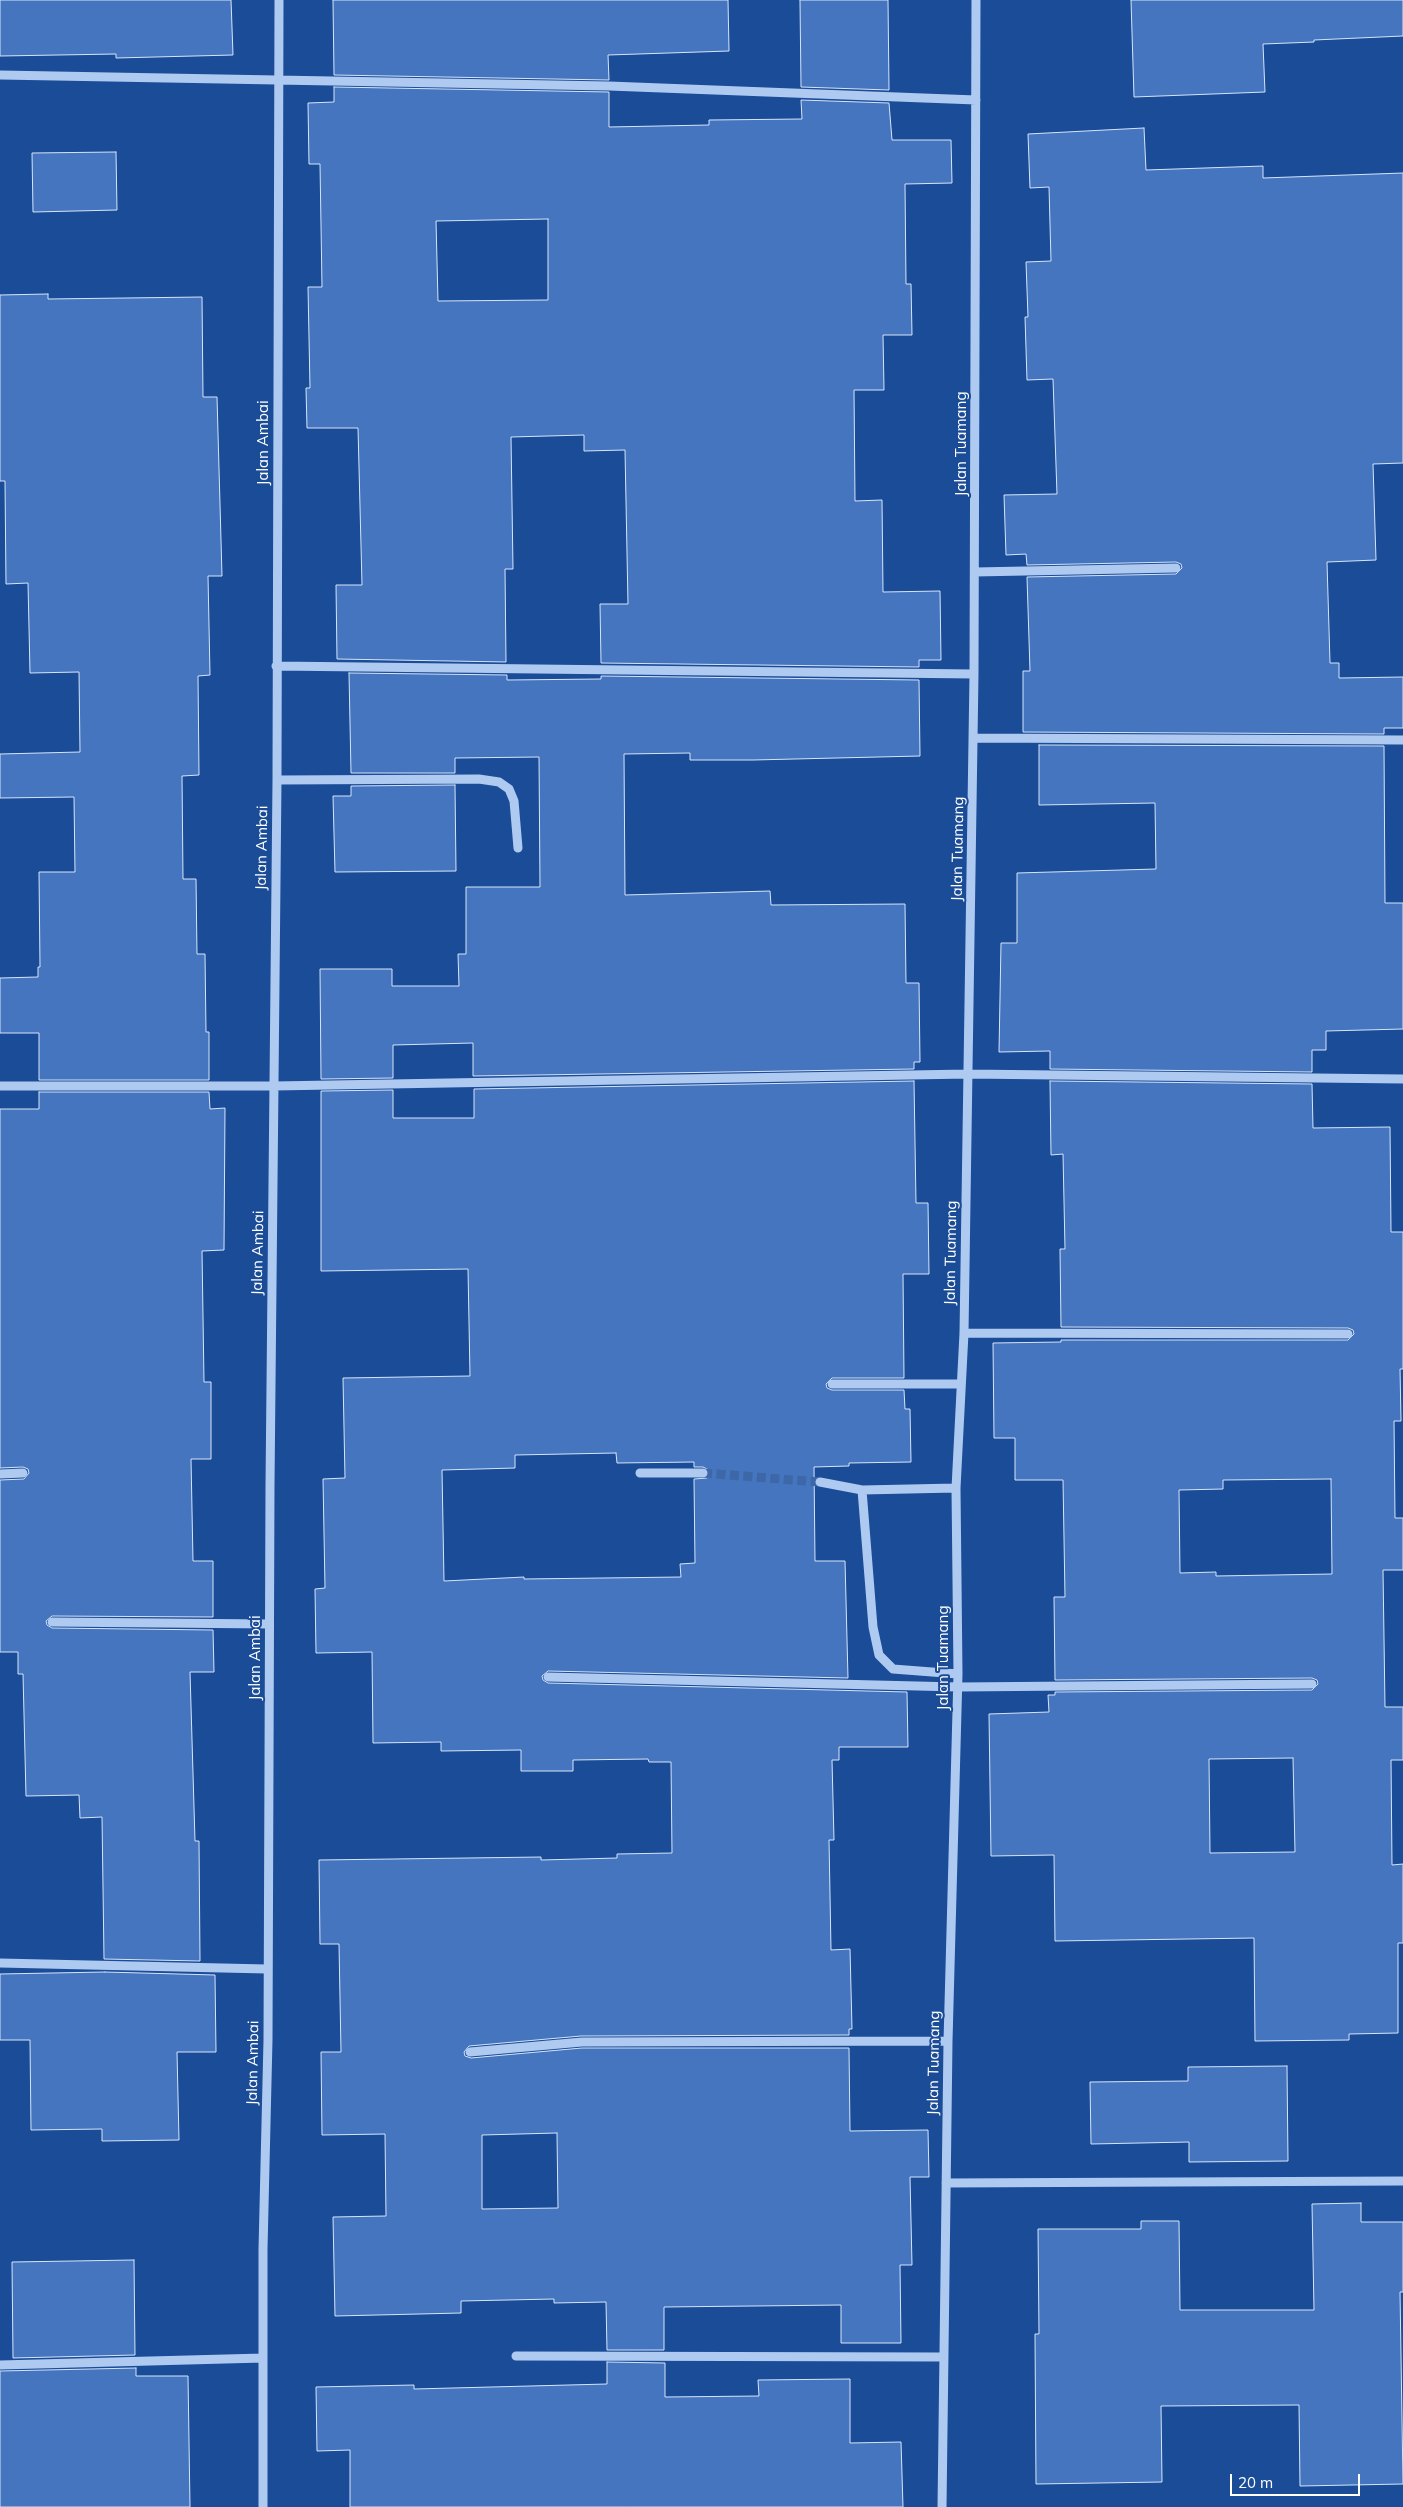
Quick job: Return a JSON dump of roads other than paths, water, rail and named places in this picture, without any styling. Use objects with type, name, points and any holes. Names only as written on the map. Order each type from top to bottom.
[{"type":"street","name":"Jalan Ambai","points":[[263,2507],[277,780],[279,0]]},
{"type":"street","name":"Jalan Tuamang","points":[[942,2507],[948,2041],[958,1687],[956,1488],[964,1333],[974,674],[976,0]]},
{"type":"street","points":[[0,75],[609,86],[976,100]]},
{"type":"street","points":[[975,572],[1176,568]]},
{"type":"street","points":[[276,666],[974,674]]},
{"type":"street","points":[[972,738],[1403,740]]},
{"type":"street","points":[[277,780],[479,779],[499,782],[509,789],[514,801],[518,848]]},
{"type":"street","points":[[0,1086],[274,1086],[968,1074],[1403,1079]]},
{"type":"street","points":[[964,1333],[1348,1334]]},
{"type":"street","points":[[832,1384],[960,1384]]},
{"type":"street","points":[[640,1473],[703,1472]]},
{"type":"street","points":[[0,1474],[23,1473]]},
{"type":"street","points":[[820,1482],[862,1490],[956,1488]]},
{"type":"street","points":[[862,1490],[873,1628],[879,1655],[893,1669],[958,1674]]},
{"type":"street","points":[[52,1622],[269,1624]]},
{"type":"street","points":[[548,1677],[958,1687],[1312,1684]]},
{"type":"street","points":[[0,1963],[267,1969]]},
{"type":"street","points":[[470,2052],[582,2042],[948,2041]]},
{"type":"street","points":[[946,2183],[1403,2181]]},
{"type":"street","points":[[516,2356],[944,2356]]},
{"type":"street","points":[[0,2365],[263,2358]]},
{"type":"tunnel","points":[[703,1473],[820,1482]]}]
